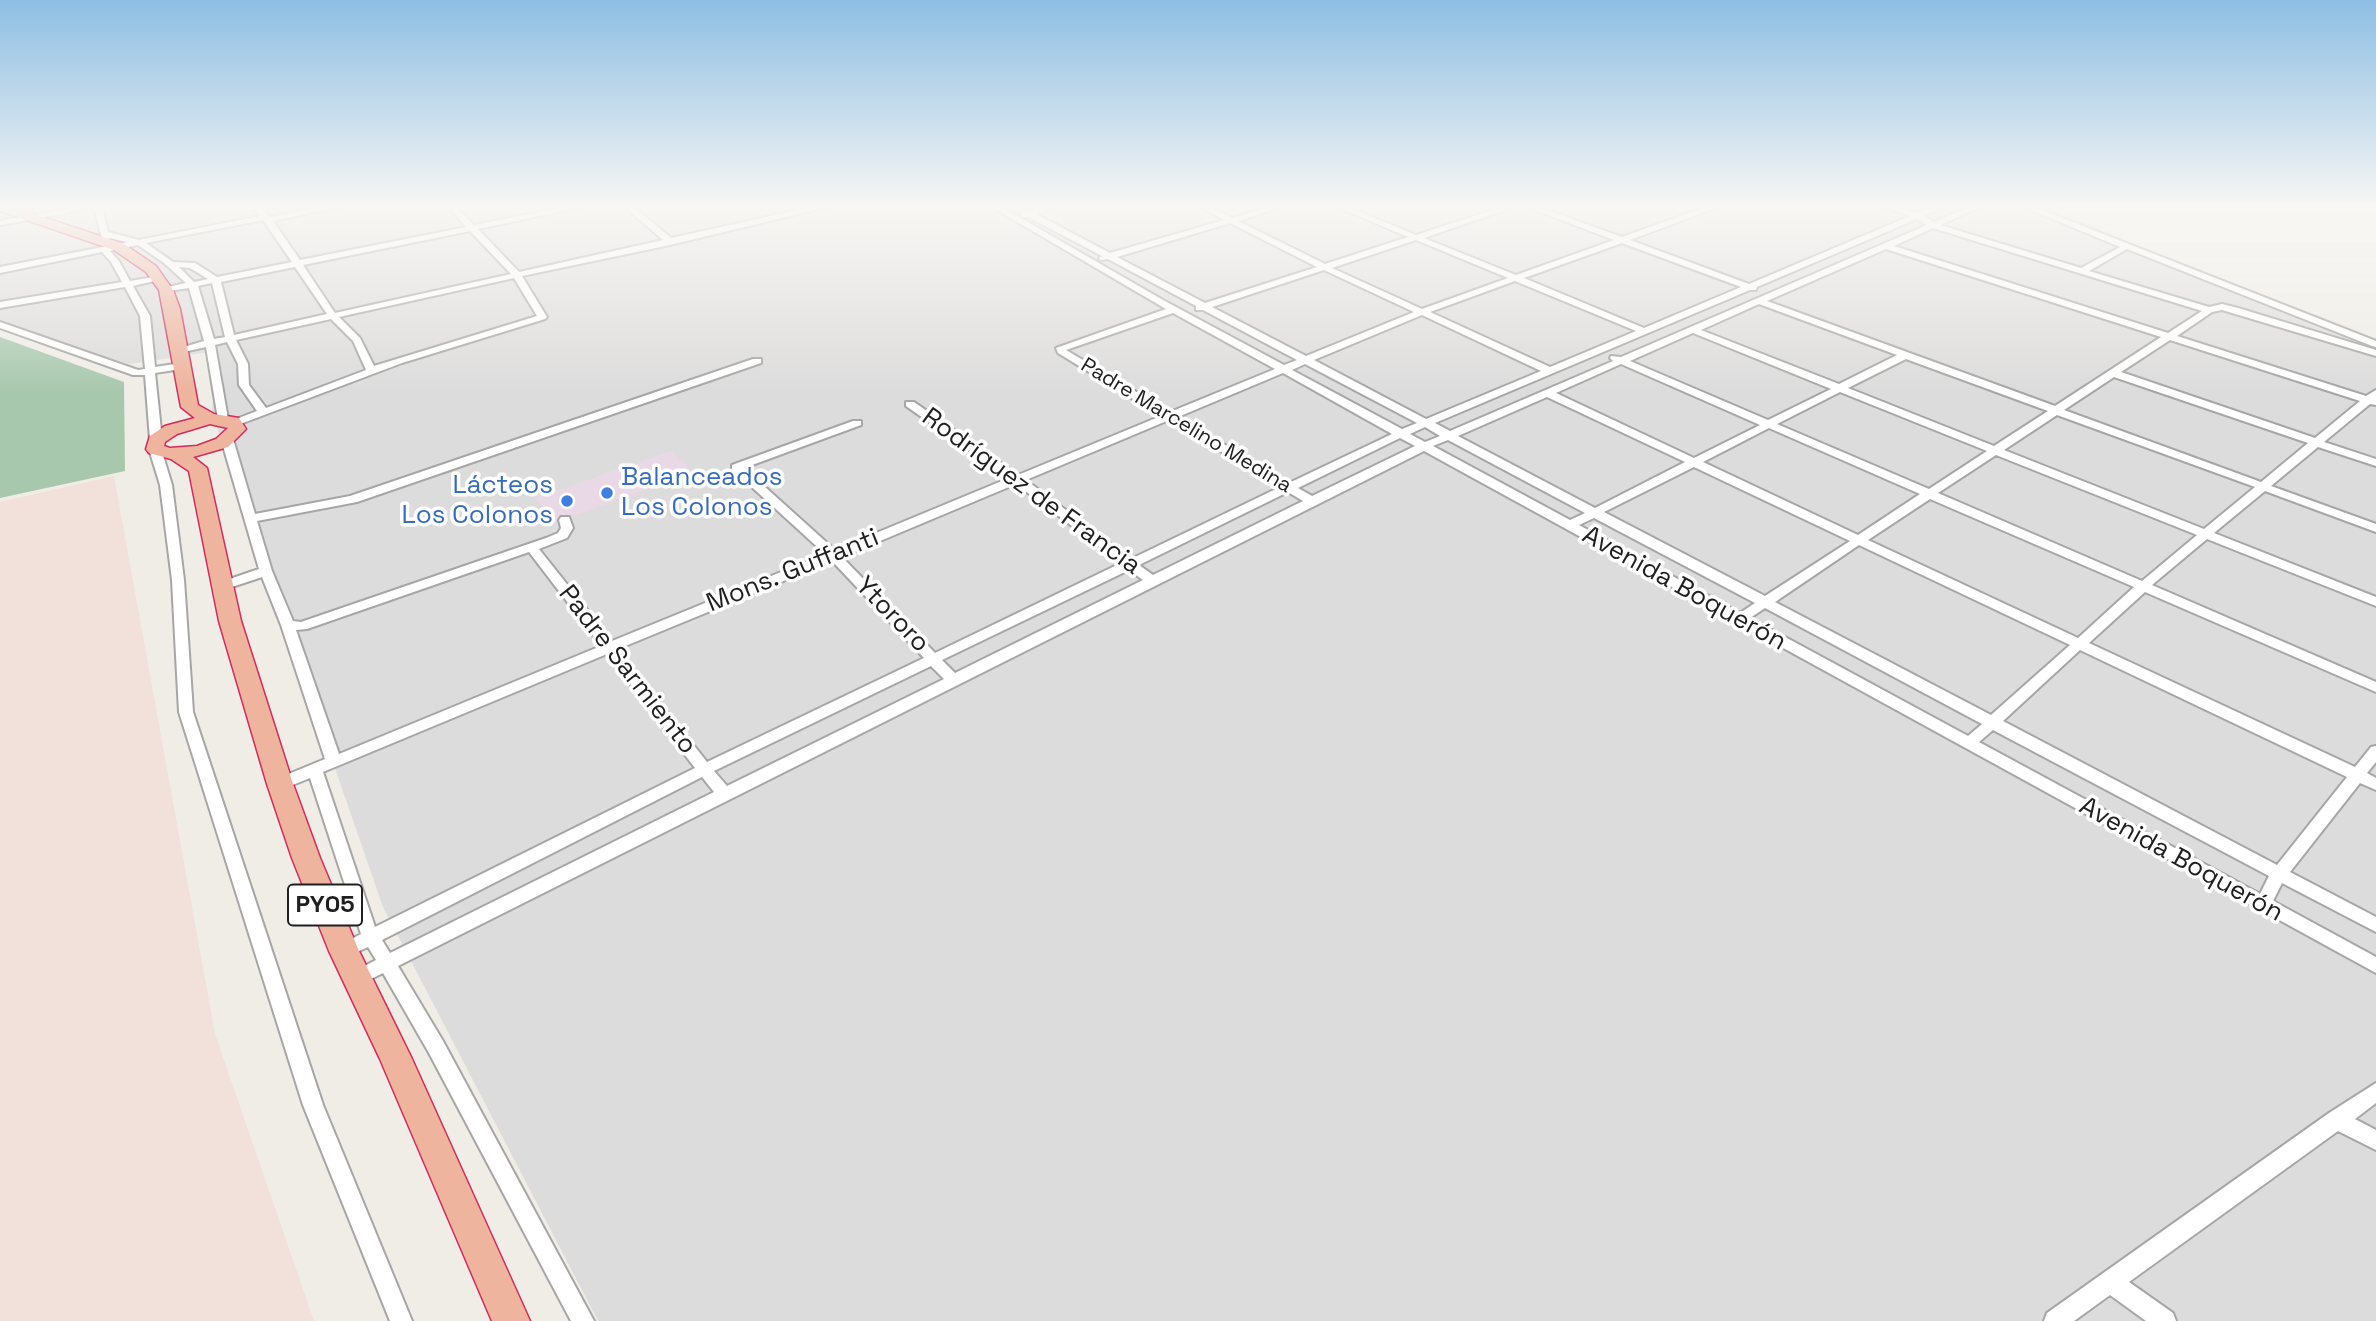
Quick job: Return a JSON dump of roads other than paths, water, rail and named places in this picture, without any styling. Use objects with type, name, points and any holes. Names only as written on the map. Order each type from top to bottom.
[{"type":"highway","points":[[148,268],[163,285],[172,309],[190,407],[223,429]]},
{"type":"highway","points":[[159,441],[190,407]]},
{"type":"highway","points":[[159,441],[185,424],[223,429]]},
{"type":"highway","points":[[186,461],[223,429]]},
{"type":"highway","points":[[186,461],[223,429]]},
{"type":"highway","points":[[159,441],[186,461]]},
{"type":"highway","name":"PY05","points":[[186,461],[223,586],[230,621],[280,784],[306,858],[344,951],[396,1059],[511,1321]]},
{"type":"street","points":[[118,268],[145,316],[178,580],[186,712],[313,1105],[401,1321]]},
{"type":"street","points":[[174,268],[193,285],[210,343],[223,429],[266,571],[288,625],[334,762]]},
{"type":"street","points":[[196,268],[216,280],[230,338],[243,364],[244,385],[263,411]]},
{"type":"street","points":[[0,305],[126,284],[193,285],[280,268]]},
{"type":"street","points":[[301,268],[332,315],[357,340],[372,372]]},
{"type":"street","points":[[223,429],[263,411],[372,372],[542,317],[510,268]]},
{"type":"street","points":[[0,325],[137,373],[150,371],[210,343],[547,268]]},
{"type":"street","name":"Avenida Boquerón","points":[[1098,268],[2376,966]]},
{"type":"street","name":"Avenida Boquerón","points":[[1130,268],[1307,359],[1423,425],[2376,925]]},
{"type":"street","points":[[1172,309],[1204,308],[1326,268],[1550,371]]},
{"type":"street","points":[[1489,268],[1644,331]]},
{"type":"street","name":"Mons. Guffanti","points":[[280,784],[1284,368],[1422,312],[1546,268]]},
{"type":"street","points":[[1698,268],[1753,288]]},
{"type":"street","points":[[344,951],[705,769],[1401,434],[1800,268]]},
{"type":"street","points":[[357,978],[1423,446],[1836,268]]},
{"type":"street","points":[[1954,268],[2373,398]]},
{"type":"street","points":[[2071,268],[2210,310]]},
{"type":"street","points":[[2082,271],[2088,268]]},
{"type":"street","points":[[2182,268],[2376,344]]},
{"type":"street","points":[[1758,301],[2376,528]]},
{"type":"street","points":[[1740,619],[2210,310],[2222,307],[2235,310],[2376,352]]},
{"type":"street","name":"Padre Marcelino Medina","points":[[1172,309],[1061,348],[1061,351],[1311,501]]},
{"type":"street","points":[[1693,330],[2376,602]]},
{"type":"street","points":[[1598,351],[2376,687]]},
{"type":"street","points":[[1568,526],[1905,355]]},
{"type":"street","points":[[250,519],[353,499],[757,361]]},
{"type":"street","points":[[2113,373],[2376,463]]},
{"type":"street","points":[[1547,393],[2376,784]]},
{"type":"street","points":[[1968,744],[2263,486],[2373,398]]},
{"type":"street","name":"Rodríguez de Francia","points":[[909,404],[1017,479],[1152,581]]},
{"type":"street","name":"Ytororo","points":[[857,423],[736,467],[833,555],[953,680]]},
{"type":"street","points":[[288,625],[302,626],[563,535],[567,528],[565,520]]},
{"type":"street","name":"Padre Sarmiento","points":[[531,547],[724,794]]},
{"type":"street","points":[[223,586],[266,571]]},
{"type":"street","points":[[2263,904],[2279,874],[2376,751]]},
{"type":"street","points":[[315,770],[372,937],[436,1047],[583,1321]]},
{"type":"street","points":[[2055,1321],[2376,1092]]},
{"type":"street","points":[[2336,1119],[2376,1141]]},
{"type":"street","points":[[2110,1282],[2165,1321]]},
{"type":"place","name":"Balanceados Los Colonos","points":[[607,493]]},
{"type":"place","name":"Lácteos Los Colonos","points":[[567,501]]}]
